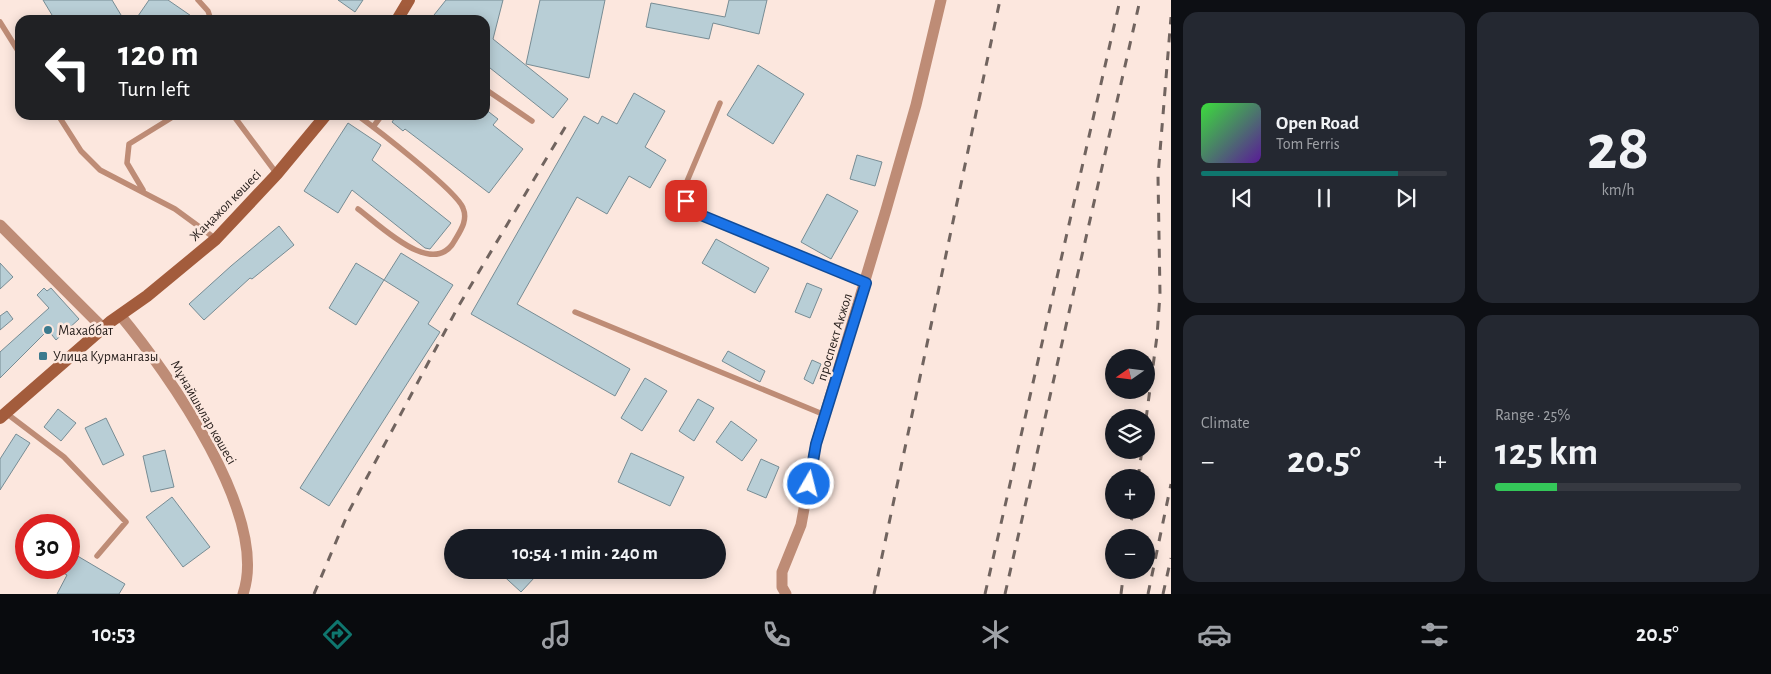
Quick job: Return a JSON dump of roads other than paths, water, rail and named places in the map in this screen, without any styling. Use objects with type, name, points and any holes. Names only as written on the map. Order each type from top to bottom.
[{"type":"main road","points":[[400,15],[409,0]]},
{"type":"main road","name":"Жаңажол көшесі","points":[[3,416],[111,321],[216,239],[277,174],[322,120]]},
{"type":"street","name":"проспект Акжол","points":[[786,594],[782,587],[782,572],[801,525],[816,444],[866,283],[916,105],[941,0]]},
{"type":"street","name":"Мұнайшылар көшесі","points":[[2,231],[149,351],[216,459],[232,497],[246,543],[247,574],[243,594]]},
{"type":"lane","points":[[198,0],[208,15]]},
{"type":"lane","points":[[0,22],[15,46]]},
{"type":"lane","points":[[490,92],[532,121]]},
{"type":"lane","points":[[720,104],[685,186],[686,201],[696,213],[866,283]]},
{"type":"lane","points":[[61,120],[81,151],[100,170],[175,209],[216,239]]},
{"type":"lane","points":[[143,192],[127,163],[129,144],[168,120]]},
{"type":"lane","points":[[237,120],[277,174]]},
{"type":"lane","points":[[358,209],[418,253],[432,256],[444,253],[452,247],[463,227],[465,216],[459,201],[364,120]]},
{"type":"lane","points":[[373,127],[378,120]]},
{"type":"lane","points":[[575,312],[826,415]]},
{"type":"lane","points":[[3,416],[64,457],[126,522],[97,556]]},
{"type":"railway","points":[[874,594],[1000,0]]},
{"type":"railway","points":[[985,594],[1120,0]]},
{"type":"railway","points":[[1005,594],[1140,0]]},
{"type":"railway","points":[[1147,409],[1157,336],[1160,294],[1158,176],[1171,17]]},
{"type":"railway","points":[[314,594],[349,511],[458,307],[567,124]]},
{"type":"railway","points":[[1139,469],[1141,459]]},
{"type":"railway","points":[[1148,594],[1171,484]]},
{"type":"railway","points":[[1130,529],[1132,519]]},
{"type":"railway","points":[[1163,594],[1171,558]]},
{"type":"railway","points":[[1121,594],[1123,579]]},
{"type":"place","name":"Махаббат","points":[[48,330]]},
{"type":"place","name":"Улица Курмангазы","points":[[43,356]]}]
